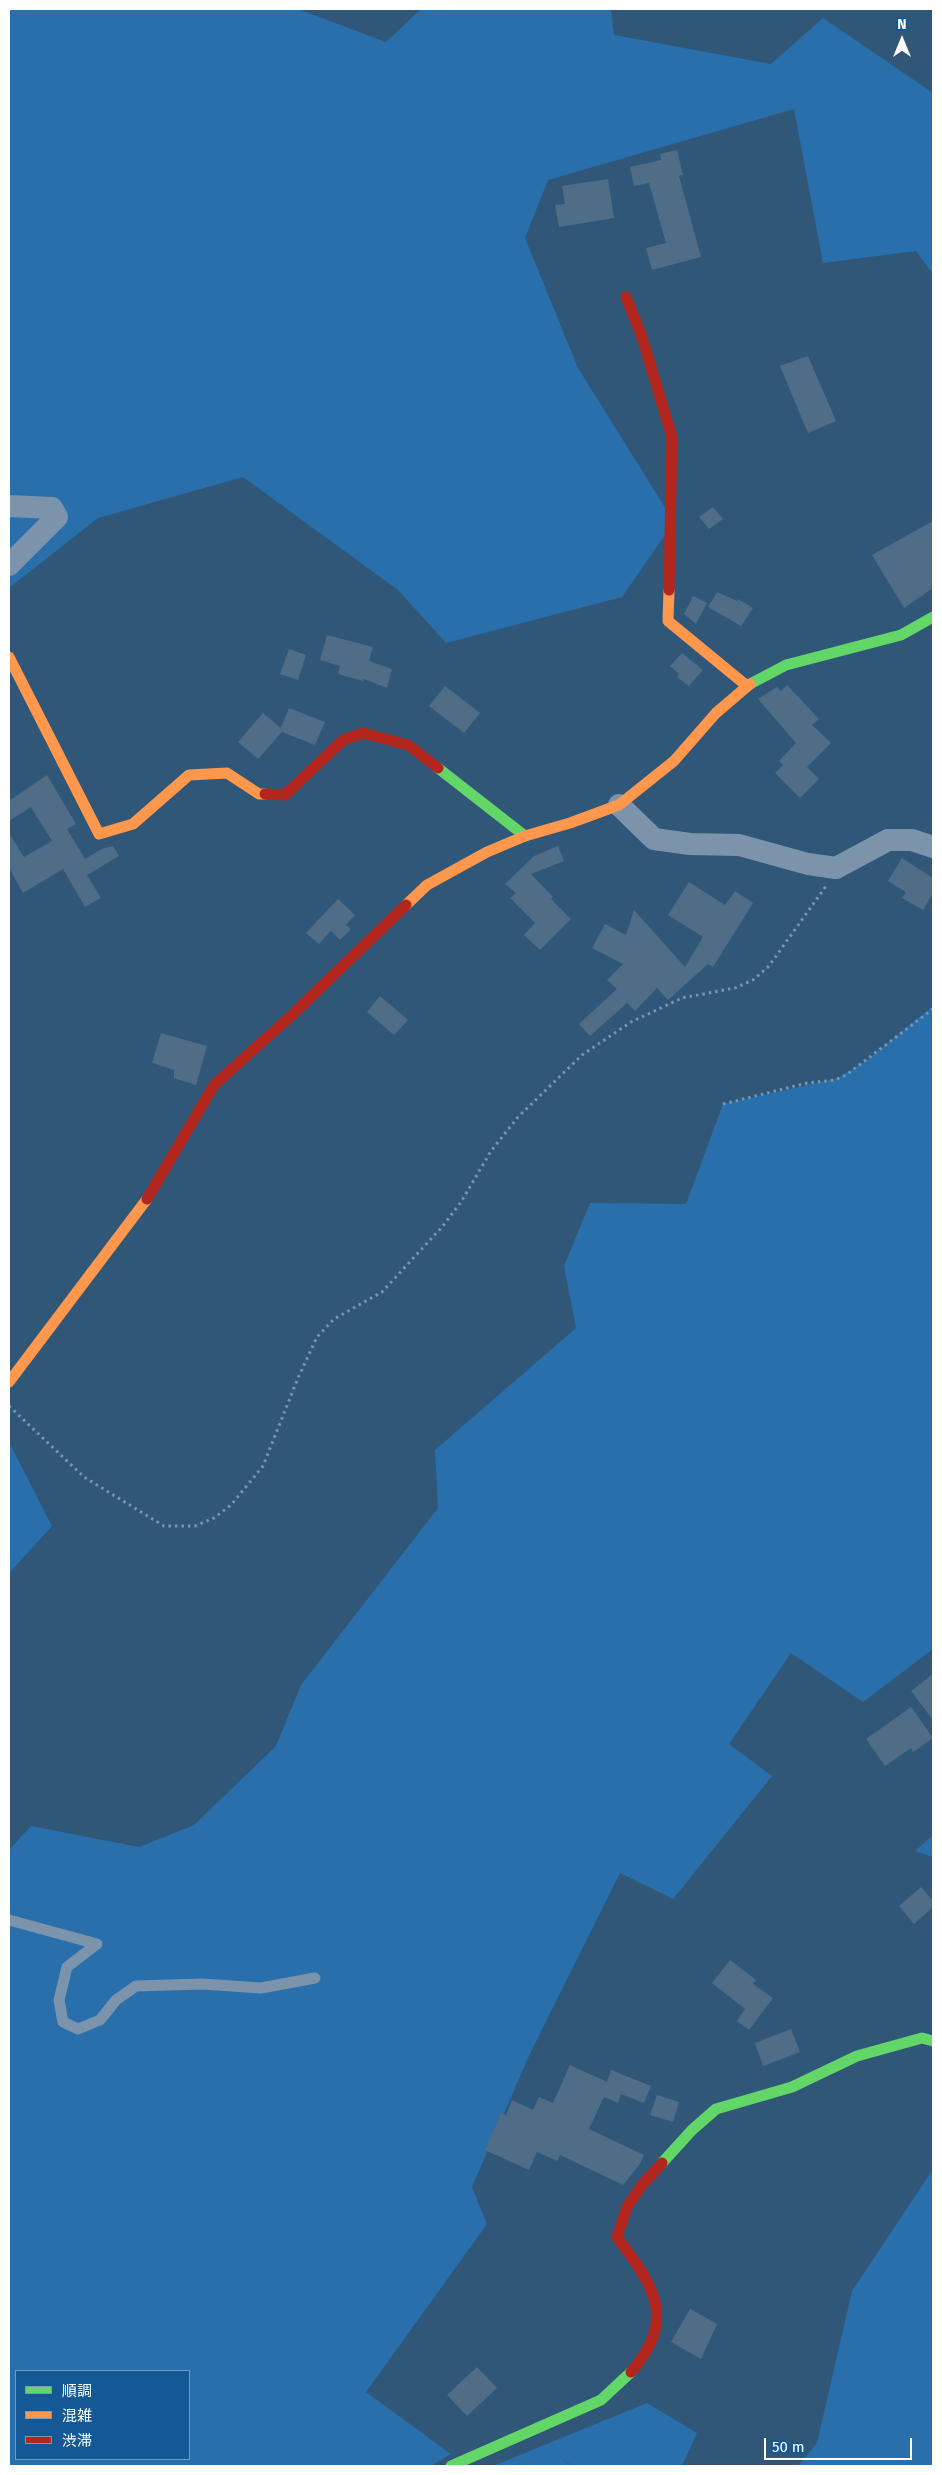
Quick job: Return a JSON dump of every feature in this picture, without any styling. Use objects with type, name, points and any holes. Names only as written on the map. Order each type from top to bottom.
[{"type":"street","points":[[626,297],[642,337],[672,437],[668,621],[747,686]]},
{"type":"street","points":[[9,506],[52,508],[57,517],[9,565]]},
{"type":"street","points":[[9,1382],[151,1194],[214,1085],[292,1015],[427,884],[487,852],[525,836],[570,823],[619,805],[674,760],[716,713],[747,686],[786,665],[901,634],[933,617]]},
{"type":"street","points":[[9,657],[99,834],[133,824],[189,775],[227,773],[259,794],[285,795],[343,740],[363,733],[408,745],[525,836]]},
{"type":"street","points":[[619,805],[654,839],[690,844],[739,845],[808,864],[836,868],[888,840],[912,840],[933,847]]},
{"type":"street","points":[[451,2466],[601,2400],[621,2384],[635,2369],[650,2347],[658,2320],[656,2304],[648,2281],[616,2237],[627,2207],[642,2185],[692,2130],[716,2109],[792,2087],[857,2056],[922,2038],[933,2041]]},
{"type":"lane","points":[[9,1920],[97,1944],[67,1967],[59,2000],[63,2022],[78,2029],[100,2020],[116,2000],[136,1986],[202,1984],[262,1988],[315,1978]]},
{"type":"path","points":[[9,1406],[84,1477],[164,1526],[195,1526],[214,1518],[231,1505],[263,1466],[298,1378],[317,1337],[334,1319],[382,1292],[442,1227],[462,1202],[491,1151],[518,1116],[582,1056],[631,1022],[682,998],[735,988],[753,980],[769,966],[836,868]]},
{"type":"path","points":[[722,1104],[806,1083],[834,1080],[846,1075],[933,1008]]},
{"type":"shaded area","points":[[9,9],[298,9],[386,42],[421,9],[611,9],[614,35],[771,64],[823,18],[933,93],[933,274],[916,251],[823,263],[794,109],[548,180],[525,238],[578,368],[674,522],[622,597],[446,643],[398,590],[243,477],[98,518],[9,588]]},
{"type":"shaded area","points":[[933,1006],[933,1649],[863,1702],[791,1653],[729,1744],[772,1776],[673,1899],[620,1873],[528,2058],[472,2187],[487,2224],[366,2392],[451,2454],[431,2466],[9,2466],[9,1850],[31,1826],[139,1847],[194,1825],[276,1746],[301,1685],[438,1508],[435,1450],[576,1328],[564,1266],[590,1203],[686,1204],[723,1104],[838,1078],[867,1060]]},
{"type":"shaded area","points":[[9,1442],[52,1526],[9,1573]]},
{"type":"shaded area","points":[[933,1835],[933,1857],[915,1851]]},
{"type":"shaded area","points":[[933,2169],[933,2466],[798,2466],[817,2443],[852,2291]]},
{"type":"shaded area","points":[[647,2403],[697,2433],[682,2466],[572,2466],[560,2456],[571,2466],[493,2466]]},
{"type":"building","points":[[677,150],[683,175],[679,176],[701,257],[652,270],[646,248],[666,243],[649,183],[634,186],[630,167],[661,160],[660,154]]},
{"type":"building","points":[[608,179],[614,218],[559,227],[555,205],[565,204],[562,186]]},
{"type":"building","points":[[808,356],[836,421],[808,433],[780,366]]},
{"type":"building","points":[[713,507],[723,519],[709,529],[699,517]]},
{"type":"building","points":[[933,521],[933,588],[904,608],[872,555]]},
{"type":"building","points":[[717,592],[737,601],[738,599],[753,608],[741,626],[708,607]]},
{"type":"building","points":[[693,596],[707,603],[696,624],[684,614]]},
{"type":"building","points":[[327,635],[373,647],[369,661],[392,669],[387,688],[364,679],[363,681],[338,674],[340,666],[320,660]]},
{"type":"building","points":[[289,649],[306,655],[298,680],[280,674]]},
{"type":"building","points":[[682,653],[703,670],[689,686],[677,677],[679,674],[670,666]]},
{"type":"building","points":[[787,685],[819,719],[812,725],[831,743],[807,767],[819,779],[800,798],[775,773],[783,765],[779,761],[796,743],[758,699],[777,687],[781,691]]},
{"type":"building","points":[[445,686],[480,713],[464,733],[429,706]]},
{"type":"building","points":[[289,708],[325,722],[315,745],[282,732],[258,759],[238,742],[263,713],[281,728]]},
{"type":"building","points":[[47,775],[76,824],[67,829],[85,859],[102,849],[113,846],[119,856],[87,875],[101,898],[85,907],[63,869],[23,893],[9,868],[9,833],[24,857],[52,841],[31,807],[9,821],[9,801]]},
{"type":"building","points":[[558,846],[564,861],[531,874],[553,897],[551,899],[571,919],[540,950],[524,935],[535,923],[510,898],[516,893],[505,884],[534,856]]},
{"type":"building","points":[[902,858],[933,878],[933,893],[923,910],[902,898],[906,892],[888,881]]},
{"type":"building","points":[[689,882],[725,905],[735,891],[753,903],[713,967],[708,964],[668,1000],[657,988],[635,1011],[627,1003],[590,1036],[579,1024],[617,989],[607,980],[623,964],[592,948],[605,924],[626,935],[634,910],[685,967],[703,937],[668,915]]},
{"type":"building","points":[[338,899],[355,915],[346,925],[351,929],[340,940],[331,931],[319,944],[306,933]]},
{"type":"building","points":[[380,996],[408,1020],[394,1035],[367,1012]]},
{"type":"building","points":[[161,1033],[207,1046],[196,1085],[174,1078],[174,1070],[152,1063]]},
{"type":"building","points":[[933,1674],[933,1720],[911,1691]]},
{"type":"building","points":[[911,1707],[933,1738],[913,1752],[911,1748],[885,1766],[866,1739]]},
{"type":"building","points":[[921,1887],[933,1901],[933,1907],[914,1924],[899,1906]]},
{"type":"building","points":[[730,1960],[756,1980],[753,1984],[773,1998],[749,2030],[737,2021],[745,2009],[712,1983]]},
{"type":"building","points":[[791,2029],[800,2052],[763,2066],[755,2043]]},
{"type":"building","points":[[570,2065],[607,2082],[611,2070],[651,2086],[644,2103],[621,2094],[618,2103],[604,2097],[589,2129],[644,2155],[640,2164],[623,2185],[560,2155],[557,2161],[537,2152],[529,2170],[485,2150],[501,2113],[506,2115],[512,2100],[533,2110],[539,2097],[553,2103]]},
{"type":"building","points":[[657,2095],[679,2102],[673,2122],[650,2115]]},
{"type":"building","points":[[690,2309],[717,2324],[701,2359],[671,2342]]},
{"type":"building","points":[[477,2367],[497,2388],[467,2416],[447,2395]]},
{"type":"traffic: fast","points":[[750,684],[786,665],[901,635],[933,617]]},
{"type":"traffic: fast","points":[[438,768],[525,836]]},
{"type":"traffic: fast","points":[[662,2163],[692,2130],[716,2109],[792,2087],[857,2056],[922,2038],[933,2041]]},
{"type":"traffic: fast","points":[[451,2466],[601,2400],[631,2372]]},
{"type":"traffic: slow","points":[[669,590],[668,621],[747,686]]},
{"type":"traffic: slow","points":[[9,657],[99,834],[133,824],[189,775],[227,773],[259,794],[265,794]]},
{"type":"traffic: slow","points":[[406,905],[427,885],[487,852],[525,836],[570,823],[619,805],[674,761],[716,713],[750,684]]},
{"type":"traffic: slow","points":[[9,1382],[147,1199]]},
{"type":"traffic: jam","points":[[626,297],[642,337],[672,437],[669,590]]},
{"type":"traffic: jam","points":[[265,794],[285,795],[343,740],[363,733],[408,745],[438,768]]},
{"type":"traffic: jam","points":[[147,1199],[214,1085],[292,1015],[406,905]]},
{"type":"traffic: jam","points":[[631,2372],[654,2335],[657,2318],[655,2302],[650,2287],[617,2237],[627,2207],[642,2185],[662,2163]]}]
